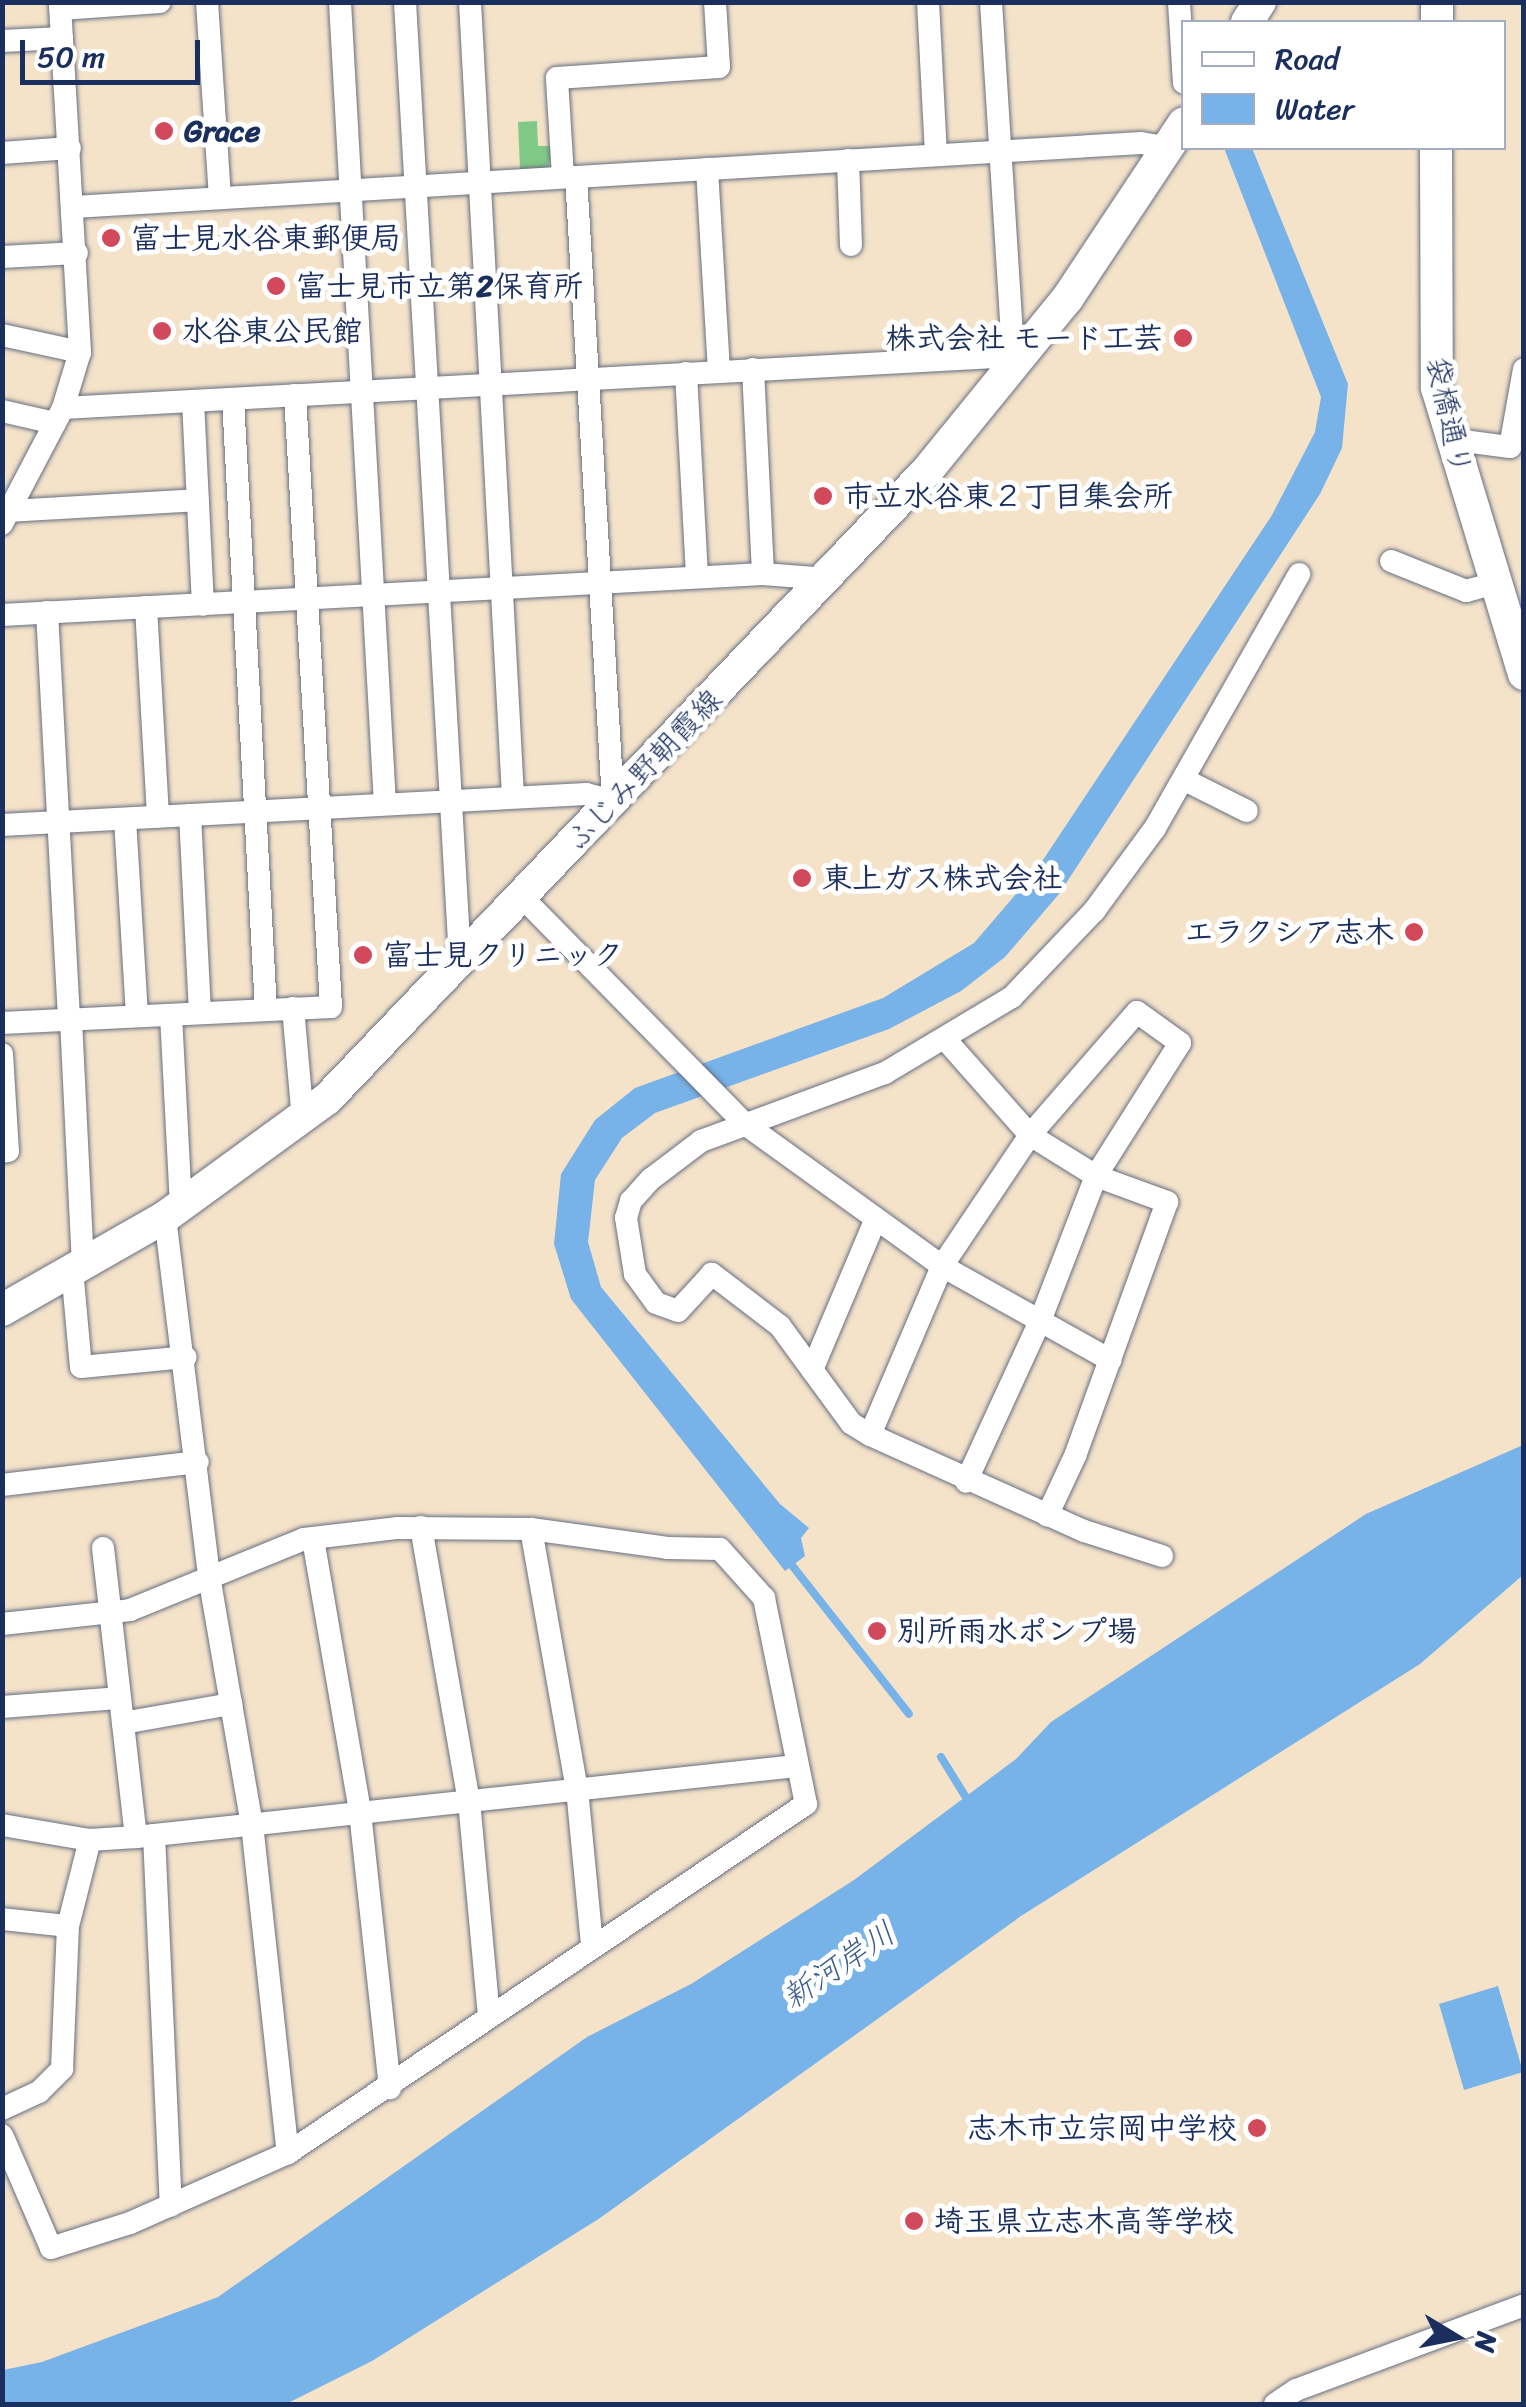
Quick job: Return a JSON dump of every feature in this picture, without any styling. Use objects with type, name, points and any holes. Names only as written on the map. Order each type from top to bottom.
[{"type":"main road","name":"ふじみ野朝霞線","points":[[2,1310],[173,1211],[304,1121],[828,579],[1020,359],[1176,136]]},
{"type":"main road","name":"袋橋通り","points":[[1436,150],[1434,350],[1448,439],[1524,674]]},
{"type":"street","points":[[6,518],[59,415],[80,352],[61,6],[160,2]]},
{"type":"street","points":[[208,2],[220,198]]},
{"type":"street","points":[[340,2],[385,804]]},
{"type":"street","points":[[405,2],[460,960]]},
{"type":"street","points":[[470,2],[513,798]]},
{"type":"street","points":[[2,826],[586,794],[613,801],[586,378],[570,177],[557,78],[720,67],[716,2]]},
{"type":"street","points":[[928,2],[936,155]]},
{"type":"street","points":[[2,410],[59,415],[193,401],[362,391],[995,357],[1020,359],[1012,335],[991,2]]},
{"type":"street","points":[[1179,2],[1181,35]]},
{"type":"street","points":[[2,41],[62,38]]},
{"type":"street","points":[[74,207],[1142,143],[1176,136]]},
{"type":"street","points":[[2,153],[70,148]]},
{"type":"street","points":[[848,160],[851,245]]},
{"type":"street","points":[[708,169],[719,371]]},
{"type":"street","points":[[2,257],[77,253]]},
{"type":"street","points":[[2,335],[80,352]]},
{"type":"street","points":[[754,369],[763,574]]},
{"type":"street","points":[[1448,439],[1510,447],[1524,369]]},
{"type":"street","points":[[686,373],[697,577]]},
{"type":"street","points":[[2,1023],[331,1006],[295,395]]},
{"type":"street","points":[[234,399],[266,1010]]},
{"type":"street","points":[[193,401],[203,605]]},
{"type":"street","points":[[6,518],[198,500]]},
{"type":"street","points":[[1391,561],[1466,591],[1494,583]]},
{"type":"street","points":[[2,615],[763,574],[828,579]]},
{"type":"street","points":[[1162,1556],[1046,1516],[870,1435],[851,1422],[780,1326],[712,1274],[669,1319],[635,1274],[628,1248],[632,1201],[683,1152],[745,1124],[843,1091],[945,1039],[1012,997],[1070,940],[1185,780],[1299,574]]},
{"type":"street","points":[[146,608],[158,817]]},
{"type":"street","points":[[47,612],[70,1020],[81,1367],[186,1357]]},
{"type":"street","points":[[1185,780],[1246,811]]},
{"type":"street","points":[[190,815],[200,1013]]},
{"type":"street","points":[[126,818],[137,1016]]},
{"type":"street","points":[[521,896],[745,1124],[942,1266],[1110,1360]]},
{"type":"street","points":[[292,1008],[304,1121]]},
{"type":"street","points":[[870,1435],[942,1266],[1030,1135],[1137,1012],[1180,1044],[1096,1176],[1040,1321],[966,1482]]},
{"type":"street","points":[[171,1014],[173,1211],[186,1357],[210,1582],[252,1824],[288,2153]]},
{"type":"street","points":[[945,1039],[1030,1135],[1096,1176],[1168,1202],[1110,1360],[1046,1516]]},
{"type":"street","points":[[2,1054],[8,1152],[2,1152]]},
{"type":"street","points":[[812,1370],[876,1221]]},
{"type":"street","points":[[2,1485],[198,1462]]},
{"type":"street","points":[[421,1527],[470,1801],[489,2016]]},
{"type":"street","points":[[2,1624],[110,1614],[210,1582],[313,1539],[421,1527],[531,1529],[668,1548],[720,1549],[764,1598],[806,1804],[592,1945],[390,2088],[288,2153],[171,2206],[50,2248],[2,2135]]},
{"type":"street","points":[[531,1529],[576,1790],[592,1945]]},
{"type":"street","points":[[313,1539],[360,1812],[390,2088]]},
{"type":"street","points":[[103,1548],[118,1698],[145,1836],[171,2206]]},
{"type":"street","points":[[2,1707],[118,1698]]},
{"type":"street","points":[[123,1723],[231,1704]]},
{"type":"street","points":[[2,1825],[90,1840],[145,1836],[796,1766]]},
{"type":"street","points":[[2,2109],[39,2092],[62,2070],[68,1926],[90,1840]]},
{"type":"street","points":[[2,1920],[68,1926]]},
{"type":"street","points":[[1275,2404],[1296,2390],[1524,2305]]},
{"type":"green space","points":[[537,121],[538,146],[551,146],[551,157],[547,168],[520,169],[518,122]]},
{"type":"water","points":[[1225,150],[1253,150],[1348,384],[1342,448],[1320,494],[1059,894],[1005,957],[961,991],[889,1029],[655,1113],[622,1138],[595,1180],[588,1242],[601,1287],[780,1504],[809,1528],[801,1538],[805,1556],[785,1571],[571,1299],[554,1244],[561,1174],[595,1120],[635,1088],[883,998],[974,943],[1035,872],[1272,515],[1315,432],[1321,397]]},
{"type":"water","name":"新河岸川","points":[[1523,1445],[1523,1575],[1420,1664],[1021,1916],[600,2218],[372,2361],[286,2404],[3,2404],[3,2370],[42,2362],[218,2297],[587,2037],[691,1984],[854,1880],[1016,1759],[1051,1722],[1366,1514]]},
{"type":"water","points":[[1498,1986],[1523,2072],[1464,2090],[1439,2004]]},
{"type":"waterway","points":[[787,1559],[909,1714]]},
{"type":"waterway","points":[[941,1757],[970,1804]]},
{"type":"place","name":"Grace","points":[[164,131]]},
{"type":"place","name":"富士見水谷東郵便局","points":[[111,238]]},
{"type":"place","name":"富士見市立第2保育所","points":[[276,286]]},
{"type":"place","name":"水谷東公民館","points":[[162,331]]},
{"type":"place","name":"株式会社 モード工芸","points":[[1183,338]]},
{"type":"place","name":"市立水谷東２丁目集会所","points":[[823,496]]},
{"type":"place","name":"東上ガス株式会社","points":[[802,878]]},
{"type":"place","name":"エラクシア志木","points":[[1414,932]]},
{"type":"place","name":"富士見クリニック","points":[[363,955]]},
{"type":"place","name":"別所雨水ポンプ場","points":[[877,1631]]},
{"type":"place","name":"志木市立宗岡中学校","points":[[1257,2128]]},
{"type":"place","name":"埼玉県立志木高等学校","points":[[914,2221]]}]
